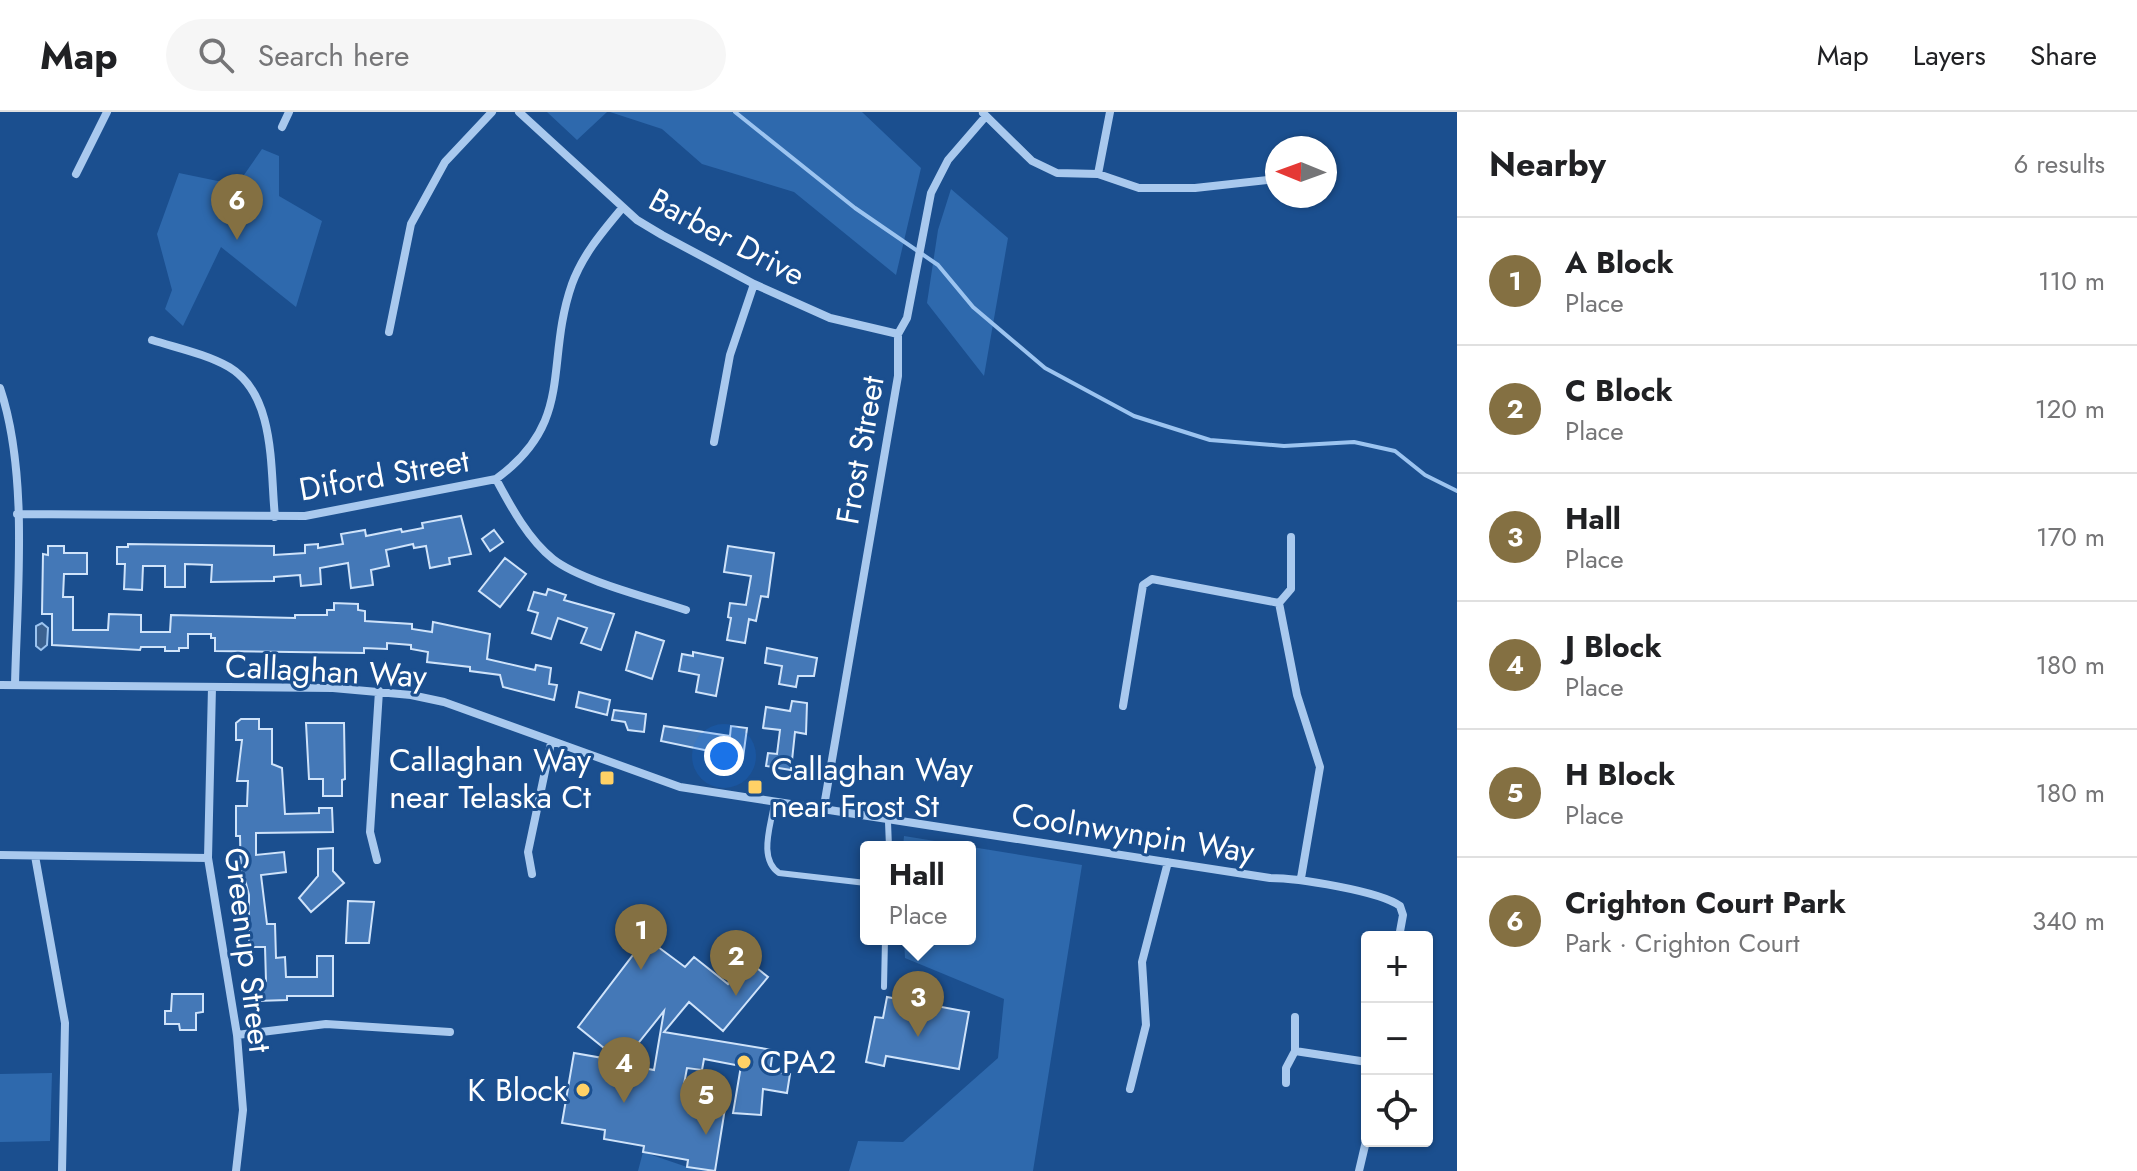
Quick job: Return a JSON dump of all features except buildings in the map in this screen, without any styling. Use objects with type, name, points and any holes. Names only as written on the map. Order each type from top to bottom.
[{"type":"street","points":[[76,174],[107,112]]},
{"type":"street","points":[[282,127],[289,112]]},
{"type":"street","points":[[389,332],[411,224],[445,162],[492,112]]},
{"type":"street","name":"Barber Drive","points":[[519,112],[623,207],[662,235],[754,284],[830,318],[898,334]]},
{"type":"street","points":[[1098,174],[1110,112]]},
{"type":"street","points":[[984,114],[1045,169],[1098,174],[1139,188],[1195,188],[1265,180]]},
{"type":"street","name":"Frost Street","points":[[823,812],[898,376],[898,334],[907,318],[927,206],[948,160],[984,114]]},
{"type":"street","name":"Diford Street","points":[[17,514],[275,517],[335,511],[496,479],[521,461],[540,438],[549,412],[572,285],[588,249],[623,207]]},
{"type":"street","points":[[714,442],[730,355],[754,284]]},
{"type":"street","points":[[152,340],[212,359],[244,379],[265,423],[275,517]]},
{"type":"street","points":[[0,388],[13,435],[17,514],[15,685]]},
{"type":"street","points":[[496,479],[532,538],[554,560],[686,610]]},
{"type":"street","points":[[1279,603],[1291,589],[1291,537]]},
{"type":"street","points":[[1123,706],[1143,585],[1152,579],[1279,603]]},
{"type":"street","points":[[1279,603],[1297,695],[1320,767],[1301,878]]},
{"type":"street","name":"Callaghan Way","points":[[0,685],[379,691],[444,702],[680,787],[823,812]]},
{"type":"street","name":"Greenup Street","points":[[212,687],[208,858],[237,1035],[243,1110],[236,1171]]},
{"type":"street","points":[[377,860],[370,832],[379,691]]},
{"type":"street","points":[[532,874],[528,852],[551,743]]},
{"type":"street","name":"Coolnwynpin Way","points":[[823,812],[1270,878],[1301,878],[1322,886],[1393,900],[1403,915],[1400,931]]},
{"type":"street","points":[[0,855],[208,858]]},
{"type":"street","points":[[35,856],[65,1023],[62,1171]]},
{"type":"street","points":[[1130,1089],[1146,1025],[1142,962],[1168,862]]},
{"type":"street","points":[[1286,1083],[1286,1068],[1295,1051],[1295,1017]]},
{"type":"street","points":[[237,1035],[326,1024],[450,1032]]},
{"type":"street","points":[[1295,1051],[1361,1061]]},
{"type":"street","points":[[1359,1171],[1365,1147]]},
{"type":"lane","points":[[774,804],[767,851],[772,868],[779,873],[860,882]]},
{"type":"lane","points":[[888,822],[889,841]]},
{"type":"lane","points":[[884,987],[885,945]]},
{"type":"shaded area","points":[[547,112],[607,112],[577,140]]},
{"type":"shaded area","points":[[610,112],[862,112],[921,168],[896,275],[794,192],[702,164],[662,129]]},
{"type":"shaded area","points":[[262,149],[279,156],[279,196],[322,221],[296,307],[221,247],[183,326],[165,309],[172,290],[157,234],[179,173],[237,185]]},
{"type":"shaded area","points":[[951,189],[1008,238],[984,376],[927,303],[938,230]]},
{"type":"shaded area","points":[[42,623],[48,628],[47,645],[41,650],[36,646],[36,626]]},
{"type":"shaded area","points":[[904,836],[935,841],[904,841]]},
{"type":"shaded area","points":[[976,848],[1082,865],[1033,1171],[849,1171],[858,1141],[903,1142],[998,1058],[1004,999],[905,958],[904,945],[976,945]]},
{"type":"shaded area","points":[[52,1073],[50,1141],[0,1142],[0,1074]]},
{"type":"shaded area","points":[[643,1152],[687,1167],[715,1171],[638,1171]]},
{"type":"waterway","points":[[735,112],[855,208],[938,265],[973,307],[1045,368],[1134,416],[1210,440],[1284,446],[1354,442],[1395,451],[1425,475],[1457,491]]},
{"type":"place","name":"Crighton Court Park","points":[[237,240]]},
{"type":"place","name":"Callaghan Way near Telaska Ct","points":[[607,778]]},
{"type":"place","name":"Callaghan Way near Frost St","points":[[755,787]]},
{"type":"place","name":"A Block","points":[[641,970]]},
{"type":"place","name":"C Block","points":[[736,996]]},
{"type":"place","name":"Hall","points":[[918,1037]]},
{"type":"place","name":"CPA2","points":[[744,1062]]},
{"type":"place","name":"K Block","points":[[583,1090]]},
{"type":"place","name":"J Block","points":[[624,1103]]},
{"type":"place","name":"H Block","points":[[706,1135]]}]
